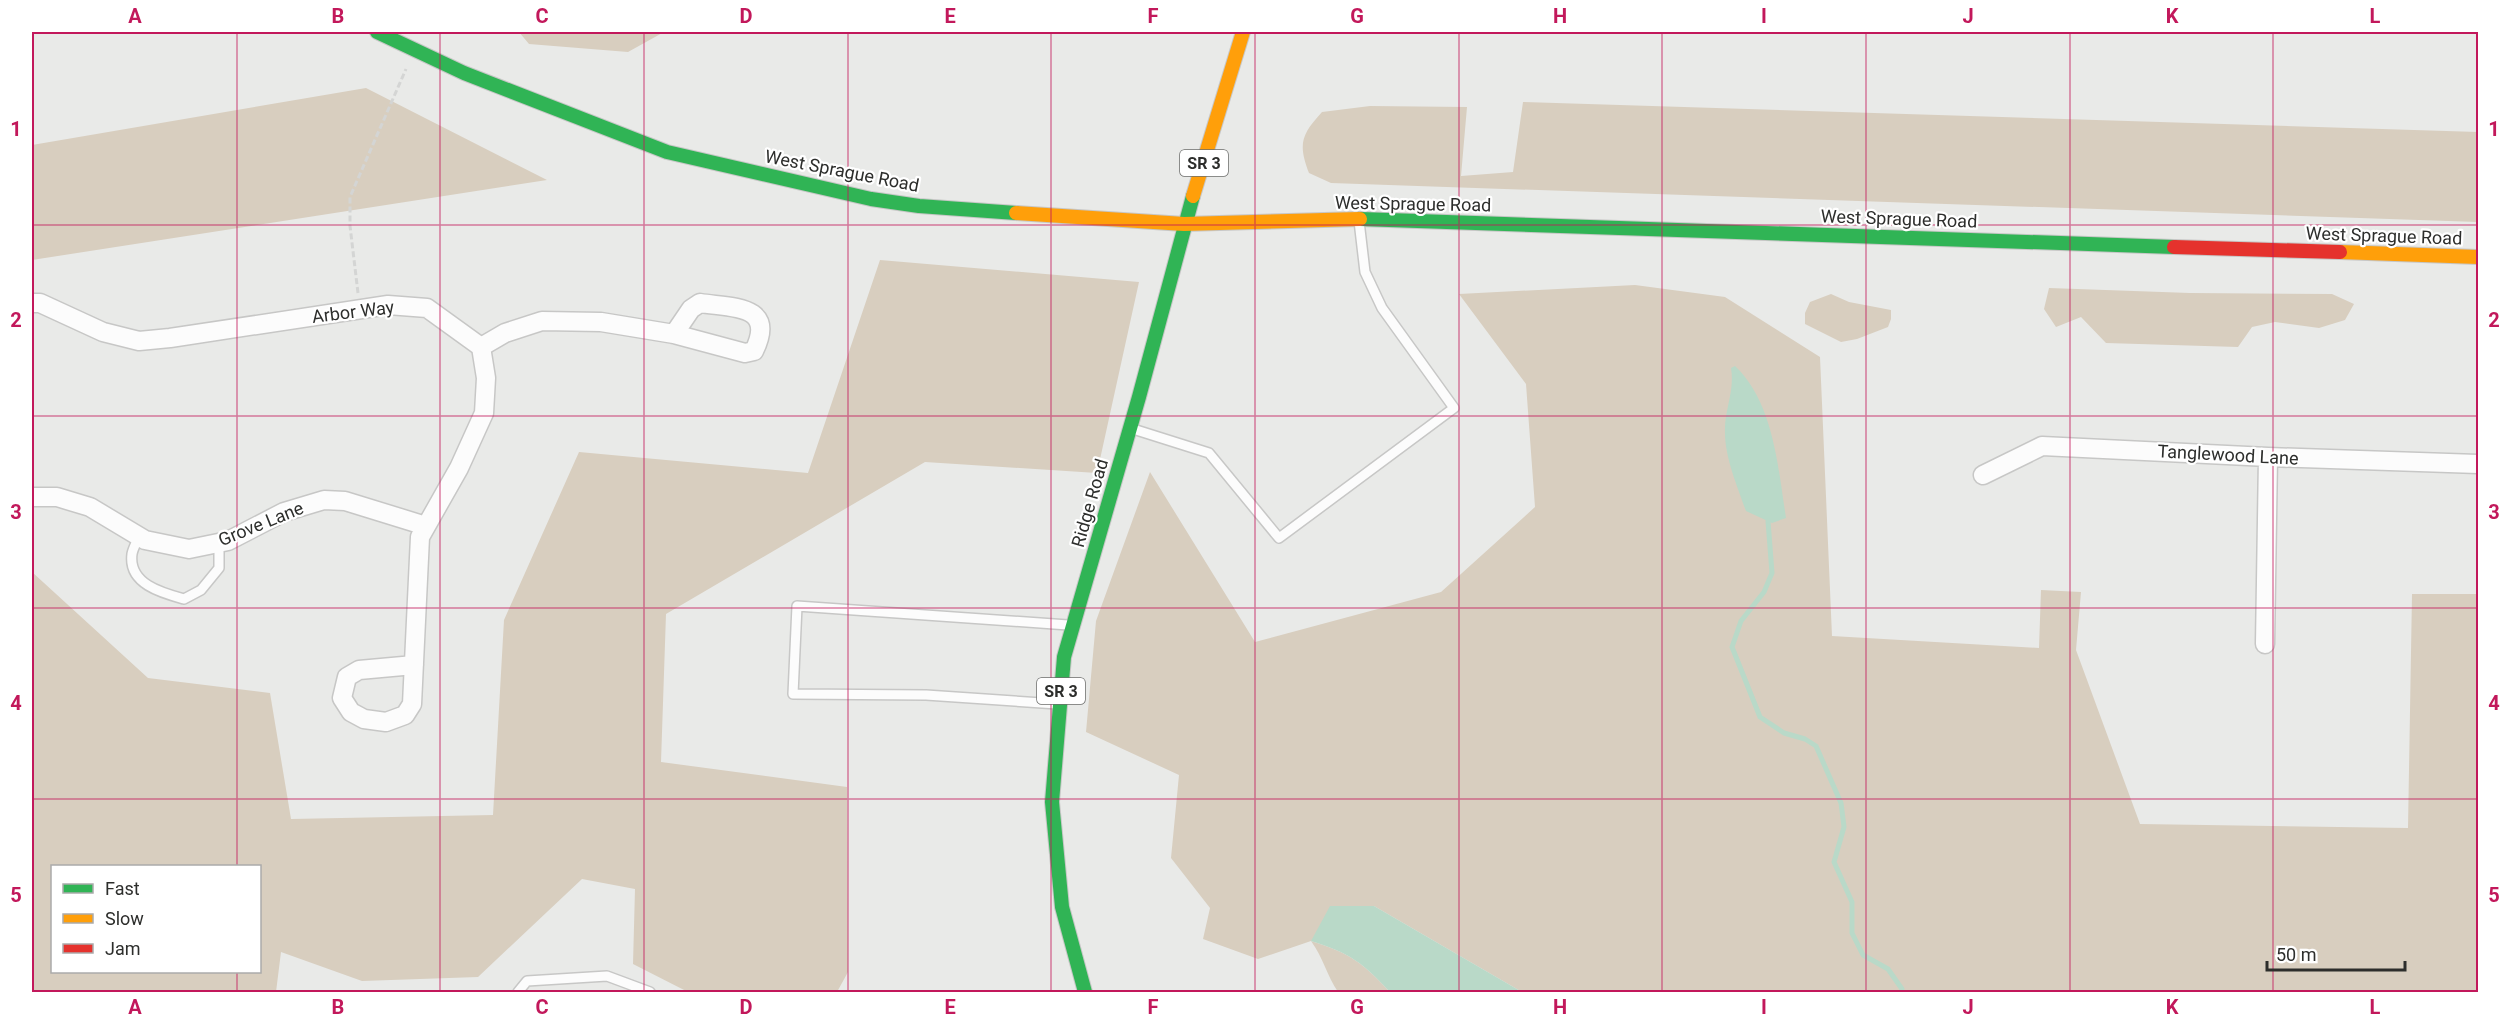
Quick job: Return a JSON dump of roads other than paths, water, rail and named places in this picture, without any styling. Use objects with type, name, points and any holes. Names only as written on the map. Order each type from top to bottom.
[{"type":"street","name":"West Sprague Road","points":[[376,32],[464,73],[667,152],[871,199],[919,206],[1184,224],[1359,219],[2478,257]]},
{"type":"street","name":"Ridge Road","points":[[1081,992],[1062,907],[1052,802],[1064,657],[1130,428],[1184,224],[1243,32]]},
{"type":"street","name":"Arbor Way","points":[[32,303],[40,303],[104,332],[139,340],[170,338],[388,305],[427,308],[482,347]]},
{"type":"street","points":[[414,665],[420,537],[459,468],[484,412],[486,378],[482,347],[505,333],[542,321],[601,322],[674,334]]},
{"type":"street","name":"Tanglewood Lane","points":[[1983,475],[2042,446],[2478,464]]},
{"type":"street","points":[[2265,644],[2268,457]]},
{"type":"street","name":"Grove Lane","points":[[32,497],[57,497],[90,507],[145,540],[189,549],[228,541],[284,512],[324,500],[345,501],[426,526]]},
{"type":"lane","points":[[1130,428],[1209,453],[1279,538],[1454,408],[1382,308],[1365,272],[1359,219]]},
{"type":"lane","points":[[139,536],[132,555],[136,574],[158,592],[184,599],[201,591],[219,568],[219,543]]},
{"type":"lane","points":[[1060,704],[926,695],[793,694],[797,606],[1073,625]]},
{"type":"lane","points":[[518,993],[527,981],[607,976],[650,993]]},
{"type":"waterway","points":[[1768,521],[1772,573],[1764,592],[1741,621],[1732,647],[1760,717],[1784,733],[1805,739],[1816,746],[1841,803],[1844,827],[1834,862],[1852,902],[1852,933],[1863,955],[1888,969],[1902,989],[1901,992]]}]
